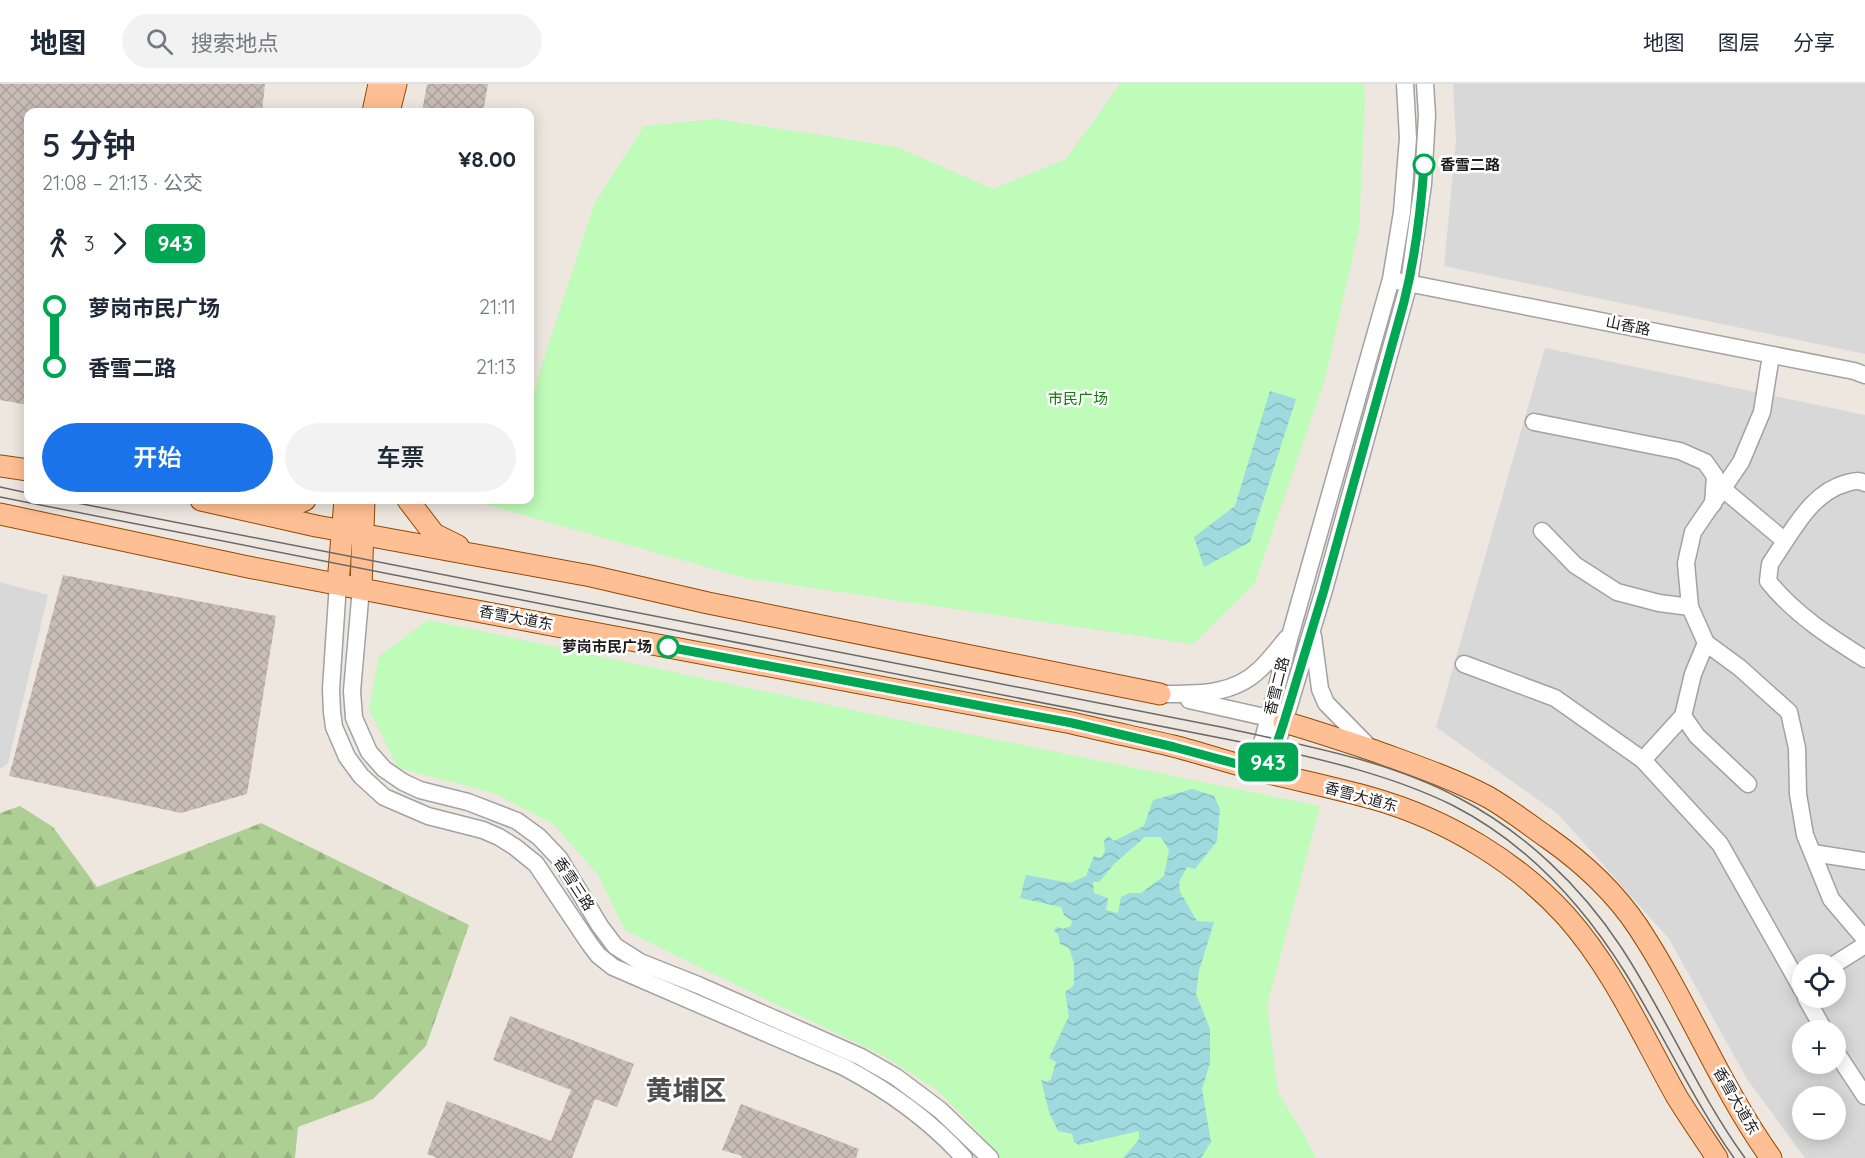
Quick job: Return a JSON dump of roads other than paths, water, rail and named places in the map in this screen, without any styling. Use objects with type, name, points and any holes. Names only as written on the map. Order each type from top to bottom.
[{"type":"main road","points":[[374,108],[379,84]]},
{"type":"main road","points":[[390,108],[396,84]]},
{"type":"main road","points":[[0,465],[24,469]]},
{"type":"main road","points":[[224,504],[272,508],[294,504]]},
{"type":"main road","name":"香雪大道东","points":[[224,504],[284,519],[591,576],[719,605],[1160,694]]},
{"type":"main road","name":"香雪三路","points":[[346,504],[353,533],[361,588]]},
{"type":"main road","name":"香雪三路","points":[[338,583],[363,504]]},
{"type":"main road","points":[[411,504],[434,534],[454,545],[493,558]]},
{"type":"main road","name":"香雪大道东","points":[[0,514],[248,567],[1072,723],[1174,747],[1375,799],[1401,808],[1464,837],[1515,869],[1566,916],[1613,979],[1678,1097],[1717,1158]]},
{"type":"main road","name":"香雪大道东","points":[[1277,720],[1436,773],[1489,798],[1563,848],[1614,894],[1637,925],[1735,1103],[1771,1158]]},
{"type":"street","name":"香雪二路","points":[[1263,771],[1275,749],[1277,720],[1290,636],[1391,279],[1402,212],[1408,138],[1405,84]]},
{"type":"street","name":"香雪二路","points":[[1277,720],[1312,629],[1409,283],[1423,184],[1425,84]]},
{"type":"street","name":"山香路","points":[[1391,279],[1865,375]]},
{"type":"street","points":[[1771,355],[1762,412],[1741,462],[1693,532],[1686,563],[1689,607],[1706,643],[1740,668],[1789,712],[1797,748],[1798,794],[1805,835],[1831,898],[1865,939]]},
{"type":"street","points":[[1534,422],[1680,451],[1705,462],[1715,476],[1712,505]]},
{"type":"street","points":[[1865,483],[1858,480],[1838,486],[1823,494],[1803,515],[1770,564],[1768,582],[1781,598],[1829,636],[1865,659]]},
{"type":"street","points":[[1723,489],[1785,541]]},
{"type":"street","points":[[1542,531],[1575,565],[1617,592],[1659,603],[1689,607]]},
{"type":"street","name":"香雪三路","points":[[338,583],[331,690],[333,719],[339,742],[361,776],[384,796],[409,808],[428,816],[483,830],[515,847],[536,864],[598,955],[614,967],[844,1067],[876,1084],[919,1115],[964,1158]]},
{"type":"street","name":"香雪三路","points":[[361,588],[352,691],[354,718],[369,752],[384,769],[420,790],[468,802],[517,821],[539,837],[559,858],[600,926],[615,946],[640,962],[861,1057],[896,1077],[940,1110],[990,1158]]},
{"type":"street","points":[[1312,629],[1318,676],[1326,703],[1374,751]]},
{"type":"street","points":[[1160,694],[1206,693],[1235,687],[1258,672],[1290,636]]},
{"type":"street","points":[[1643,760],[1683,716],[1693,674],[1706,643]]},
{"type":"street","points":[[1464,664],[1554,698],[1643,760],[1720,844],[1792,971]]},
{"type":"street","name":"香雪大道东","points":[[1160,694],[1277,720]]},
{"type":"street","points":[[1683,716],[1697,736],[1748,784]]},
{"type":"street","points":[[1813,854],[1865,861]]},
{"type":"street","points":[[1846,957],[1865,945]]},
{"type":"street","points":[[1846,1067],[1865,1096]]},
{"type":"street","points":[[1678,1097],[1685,1122],[1705,1158]]},
{"type":"water","points":[[1270,391],[1296,399],[1250,542],[1204,567],[1194,537],[1235,506]]},
{"type":"water","points":[[1192,789],[1214,796],[1220,809],[1217,841],[1195,869],[1187,867],[1179,882],[1180,892],[1197,921],[1214,922],[1199,971],[1196,994],[1210,1029],[1210,1063],[1202,1089],[1211,1142],[1201,1158],[1123,1158],[1139,1139],[1139,1131],[1079,1145],[1074,1142],[1072,1134],[1058,1131],[1049,1112],[1041,1080],[1047,1082],[1051,1079],[1056,1062],[1049,1058],[1069,1016],[1065,992],[1074,985],[1074,963],[1069,948],[1060,944],[1058,934],[1054,931],[1056,927],[1063,929],[1071,926],[1072,921],[1064,915],[1061,907],[1020,898],[1026,875],[1070,883],[1086,876],[1094,856],[1101,858],[1105,851],[1104,841],[1108,836],[1114,841],[1144,826],[1153,800]],"holes":[[[1145,837],[1161,837],[1169,850],[1164,876],[1141,893],[1129,893],[1121,897],[1118,913],[1106,910],[1108,898],[1094,893],[1093,882],[1099,882],[1115,863]]]},
{"type":"tram line","points":[[0,487],[24,492]]},
{"type":"tram line","points":[[0,497],[24,502]]},
{"type":"tram line","points":[[35,504],[1261,746],[1383,777],[1452,805],[1479,820],[1528,857],[1571,900],[1609,948],[1626,974],[1705,1113],[1734,1158]]},
{"type":"tram line","points":[[82,504],[1221,727],[1373,763],[1431,784],[1506,827],[1549,862],[1588,903],[1621,947],[1653,999],[1712,1107],[1745,1158]]},
{"type":"place","name":"香雪二路","points":[[1424,165]]},
{"type":"place","name":"萝岗市民广场","points":[[668,647]]},
{"type":"district","name":"黄埔区","points":[[686,1091]]},
{"type":"park label","name":"市民广场","points":[[1078,399]]}]
